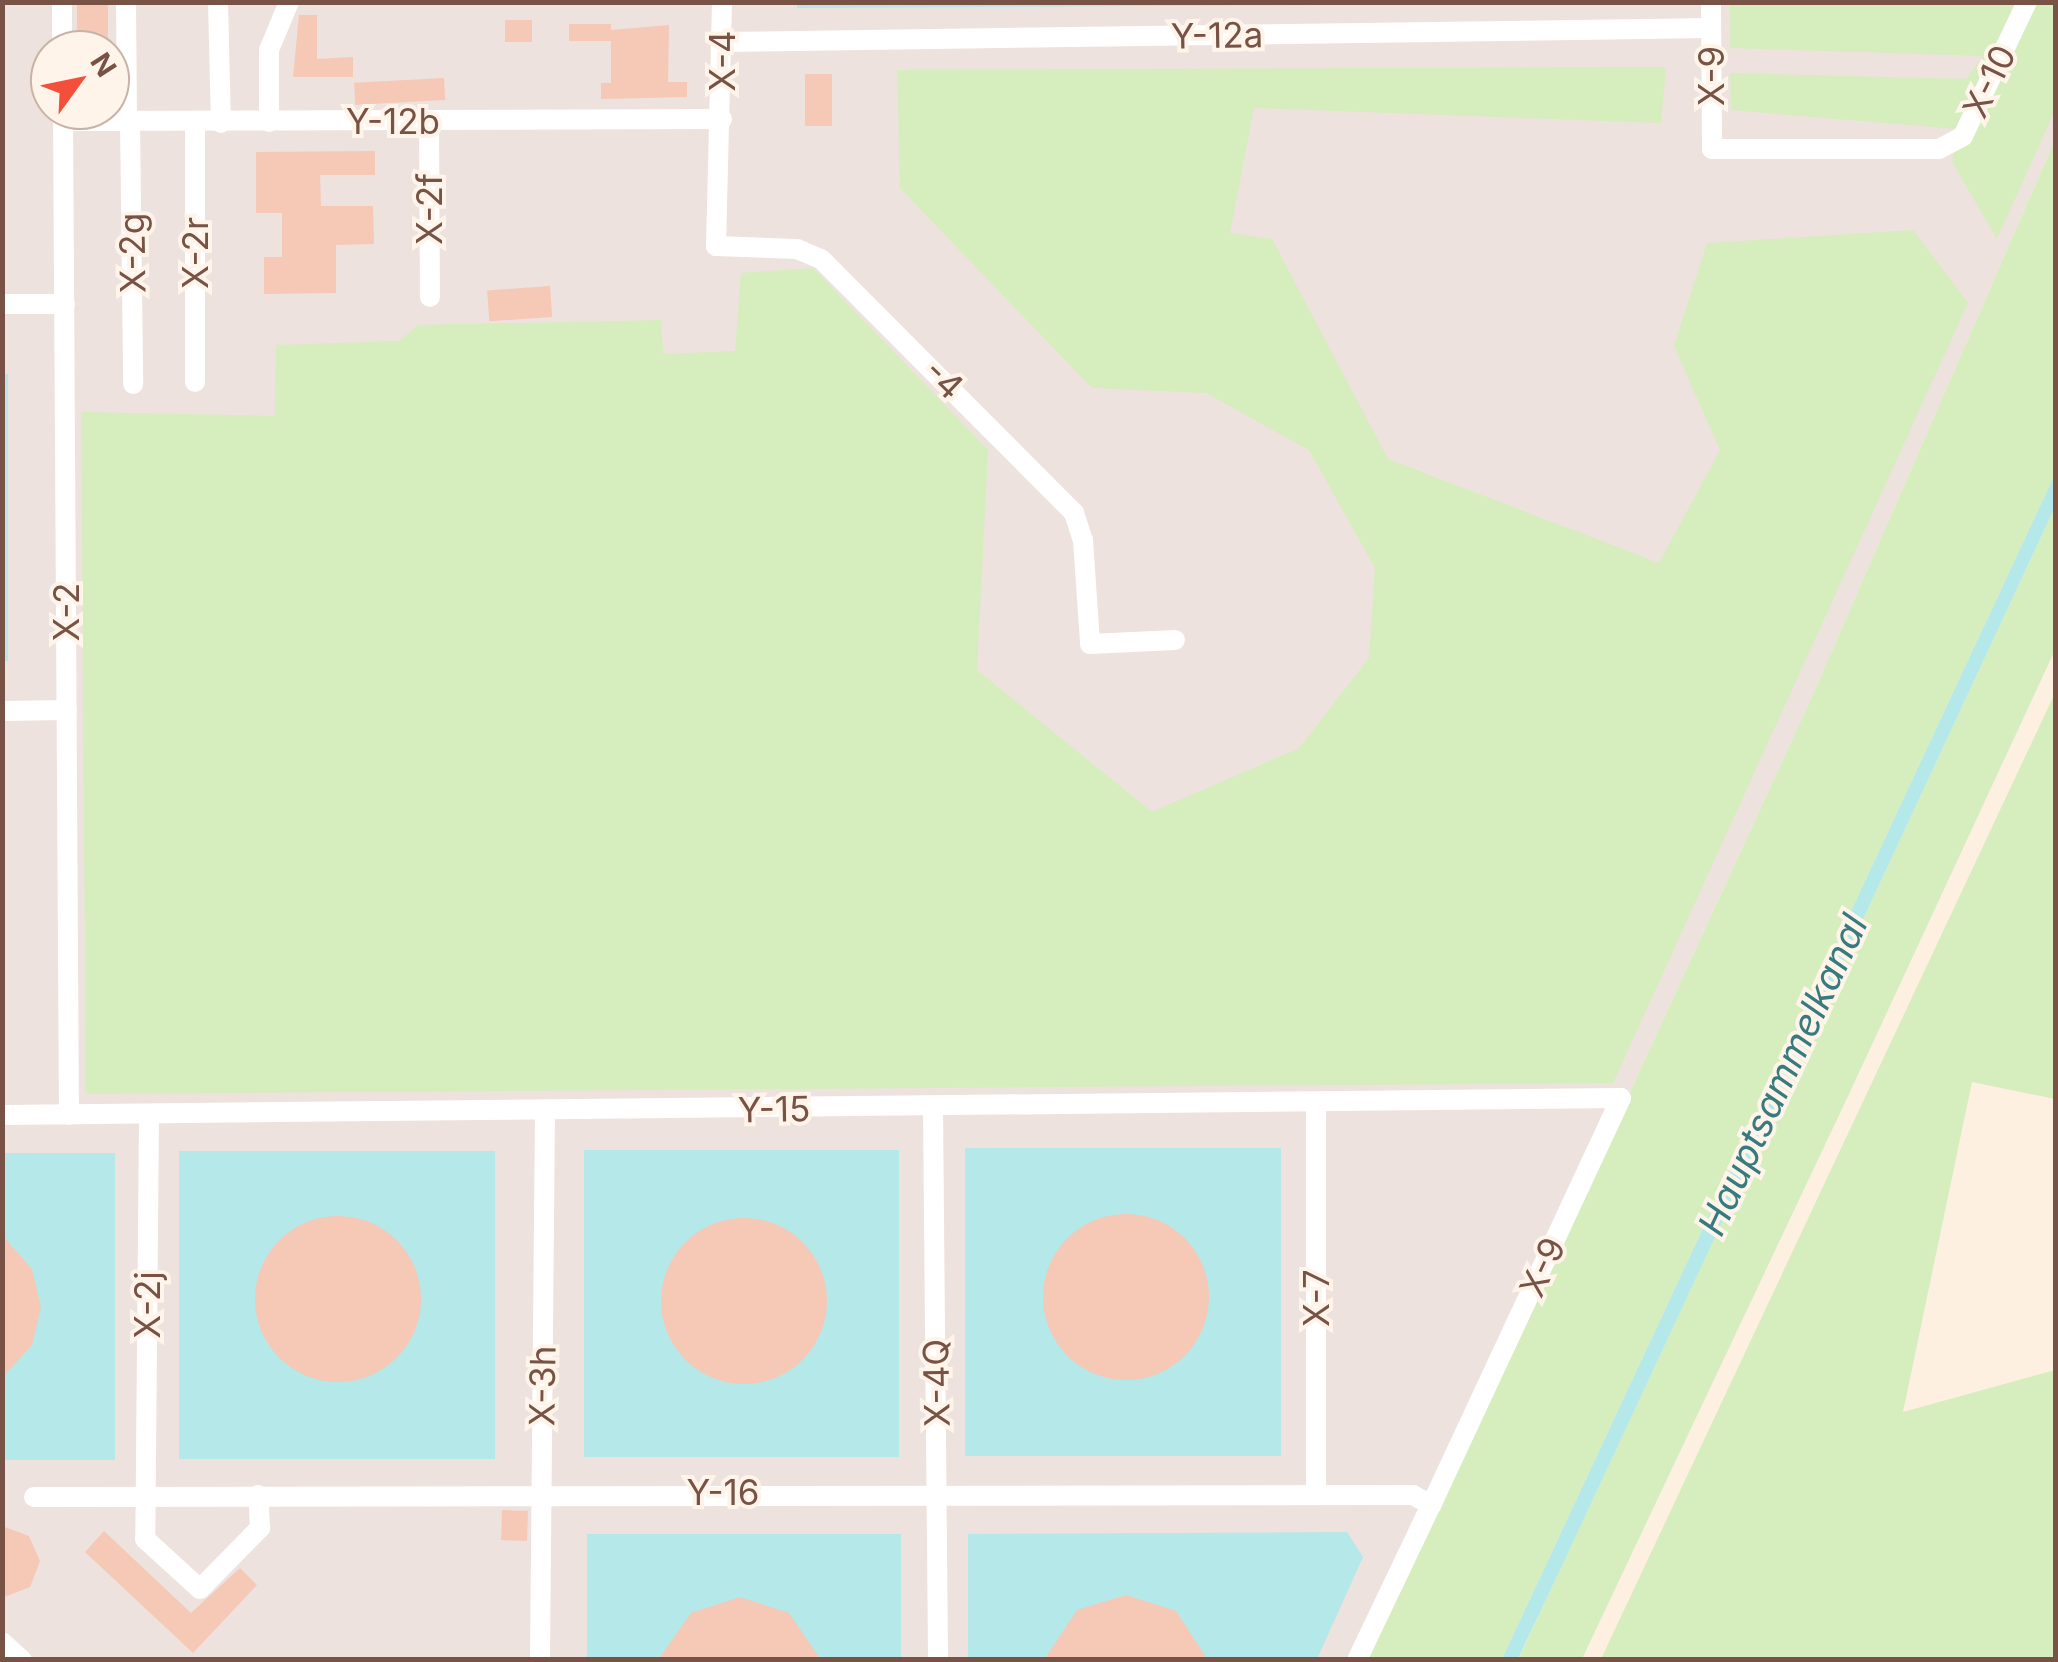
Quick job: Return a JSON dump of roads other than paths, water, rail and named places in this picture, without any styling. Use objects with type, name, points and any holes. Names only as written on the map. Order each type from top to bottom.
[{"type":"street","points":[[62,2],[62,30]]},
{"type":"street","name":"X-2g","points":[[126,2],[126,30]]},
{"type":"street","points":[[218,2],[221,122]]},
{"type":"street","points":[[269,122],[268,50],[289,2]]},
{"type":"street","name":"X-4","points":[[722,2],[722,119]]},
{"type":"street","name":"X-9","points":[[1711,2],[1712,150]]},
{"type":"street","name":"X-10","points":[[1712,150],[1939,150],[1963,136],[2026,2]]},
{"type":"street","name":"Y-12a","points":[[723,42],[1711,28]]},
{"type":"street","name":"Y-12b","points":[[130,121],[722,119]]},
{"type":"street","name":"-4","points":[[722,119],[716,246],[797,250],[821,258],[1074,512],[1084,540],[1090,644],[1175,640]]},
{"type":"street","name":"X-2f","points":[[428,121],[430,297]]},
{"type":"street","name":"X-2r","points":[[195,123],[195,382]]},
{"type":"street","name":"X-2","points":[[64,130],[69,1115]]},
{"type":"street","name":"X-2g","points":[[128,130],[134,384]]},
{"type":"street","points":[[2,304],[65,304]]},
{"type":"street","points":[[2,710],[67,710]]},
{"type":"street","name":"X-9","points":[[1357,1660],[1422,1500],[1621,1098],[1546,1102]]},
{"type":"street","name":"X-7","points":[[1316,1102],[1316,1494]]},
{"type":"street","name":"Y-15","points":[[2,1116],[1546,1102]]},
{"type":"street","name":"X-4Q","points":[[933,1107],[938,1660]]},
{"type":"street","name":"X-3h","points":[[540,1660],[545,1112]]},
{"type":"street","name":"X-2j","points":[[149,1114],[146,1539],[200,1589],[260,1528],[258,1494]]},
{"type":"street","name":"Y-16","points":[[34,1497],[937,1491],[1316,1494],[1422,1500]]},
{"type":"street","points":[[2,1642],[22,1660]]},
{"type":"water","points":[[797,2],[1635,3],[797,8]]},
{"type":"water","points":[[3,374],[8,374],[8,661],[2,661]]},
{"type":"water","name":"Hauptsammelkanal","points":[[2055,474],[2055,507],[1561,1568],[1518,1659],[1502,1659]]},
{"type":"water","points":[[965,1148],[1281,1148],[1281,1456],[965,1456]]},
{"type":"water","points":[[584,1150],[899,1150],[899,1457],[584,1457]]},
{"type":"water","points":[[179,1151],[495,1151],[495,1459],[179,1459]]},
{"type":"water","points":[[2,1153],[115,1153],[115,1460],[2,1460]]},
{"type":"water","points":[[1347,1532],[1363,1557],[1317,1659],[968,1659],[968,1534]]},
{"type":"water","points":[[587,1534],[901,1534],[901,1659],[587,1659]]}]
